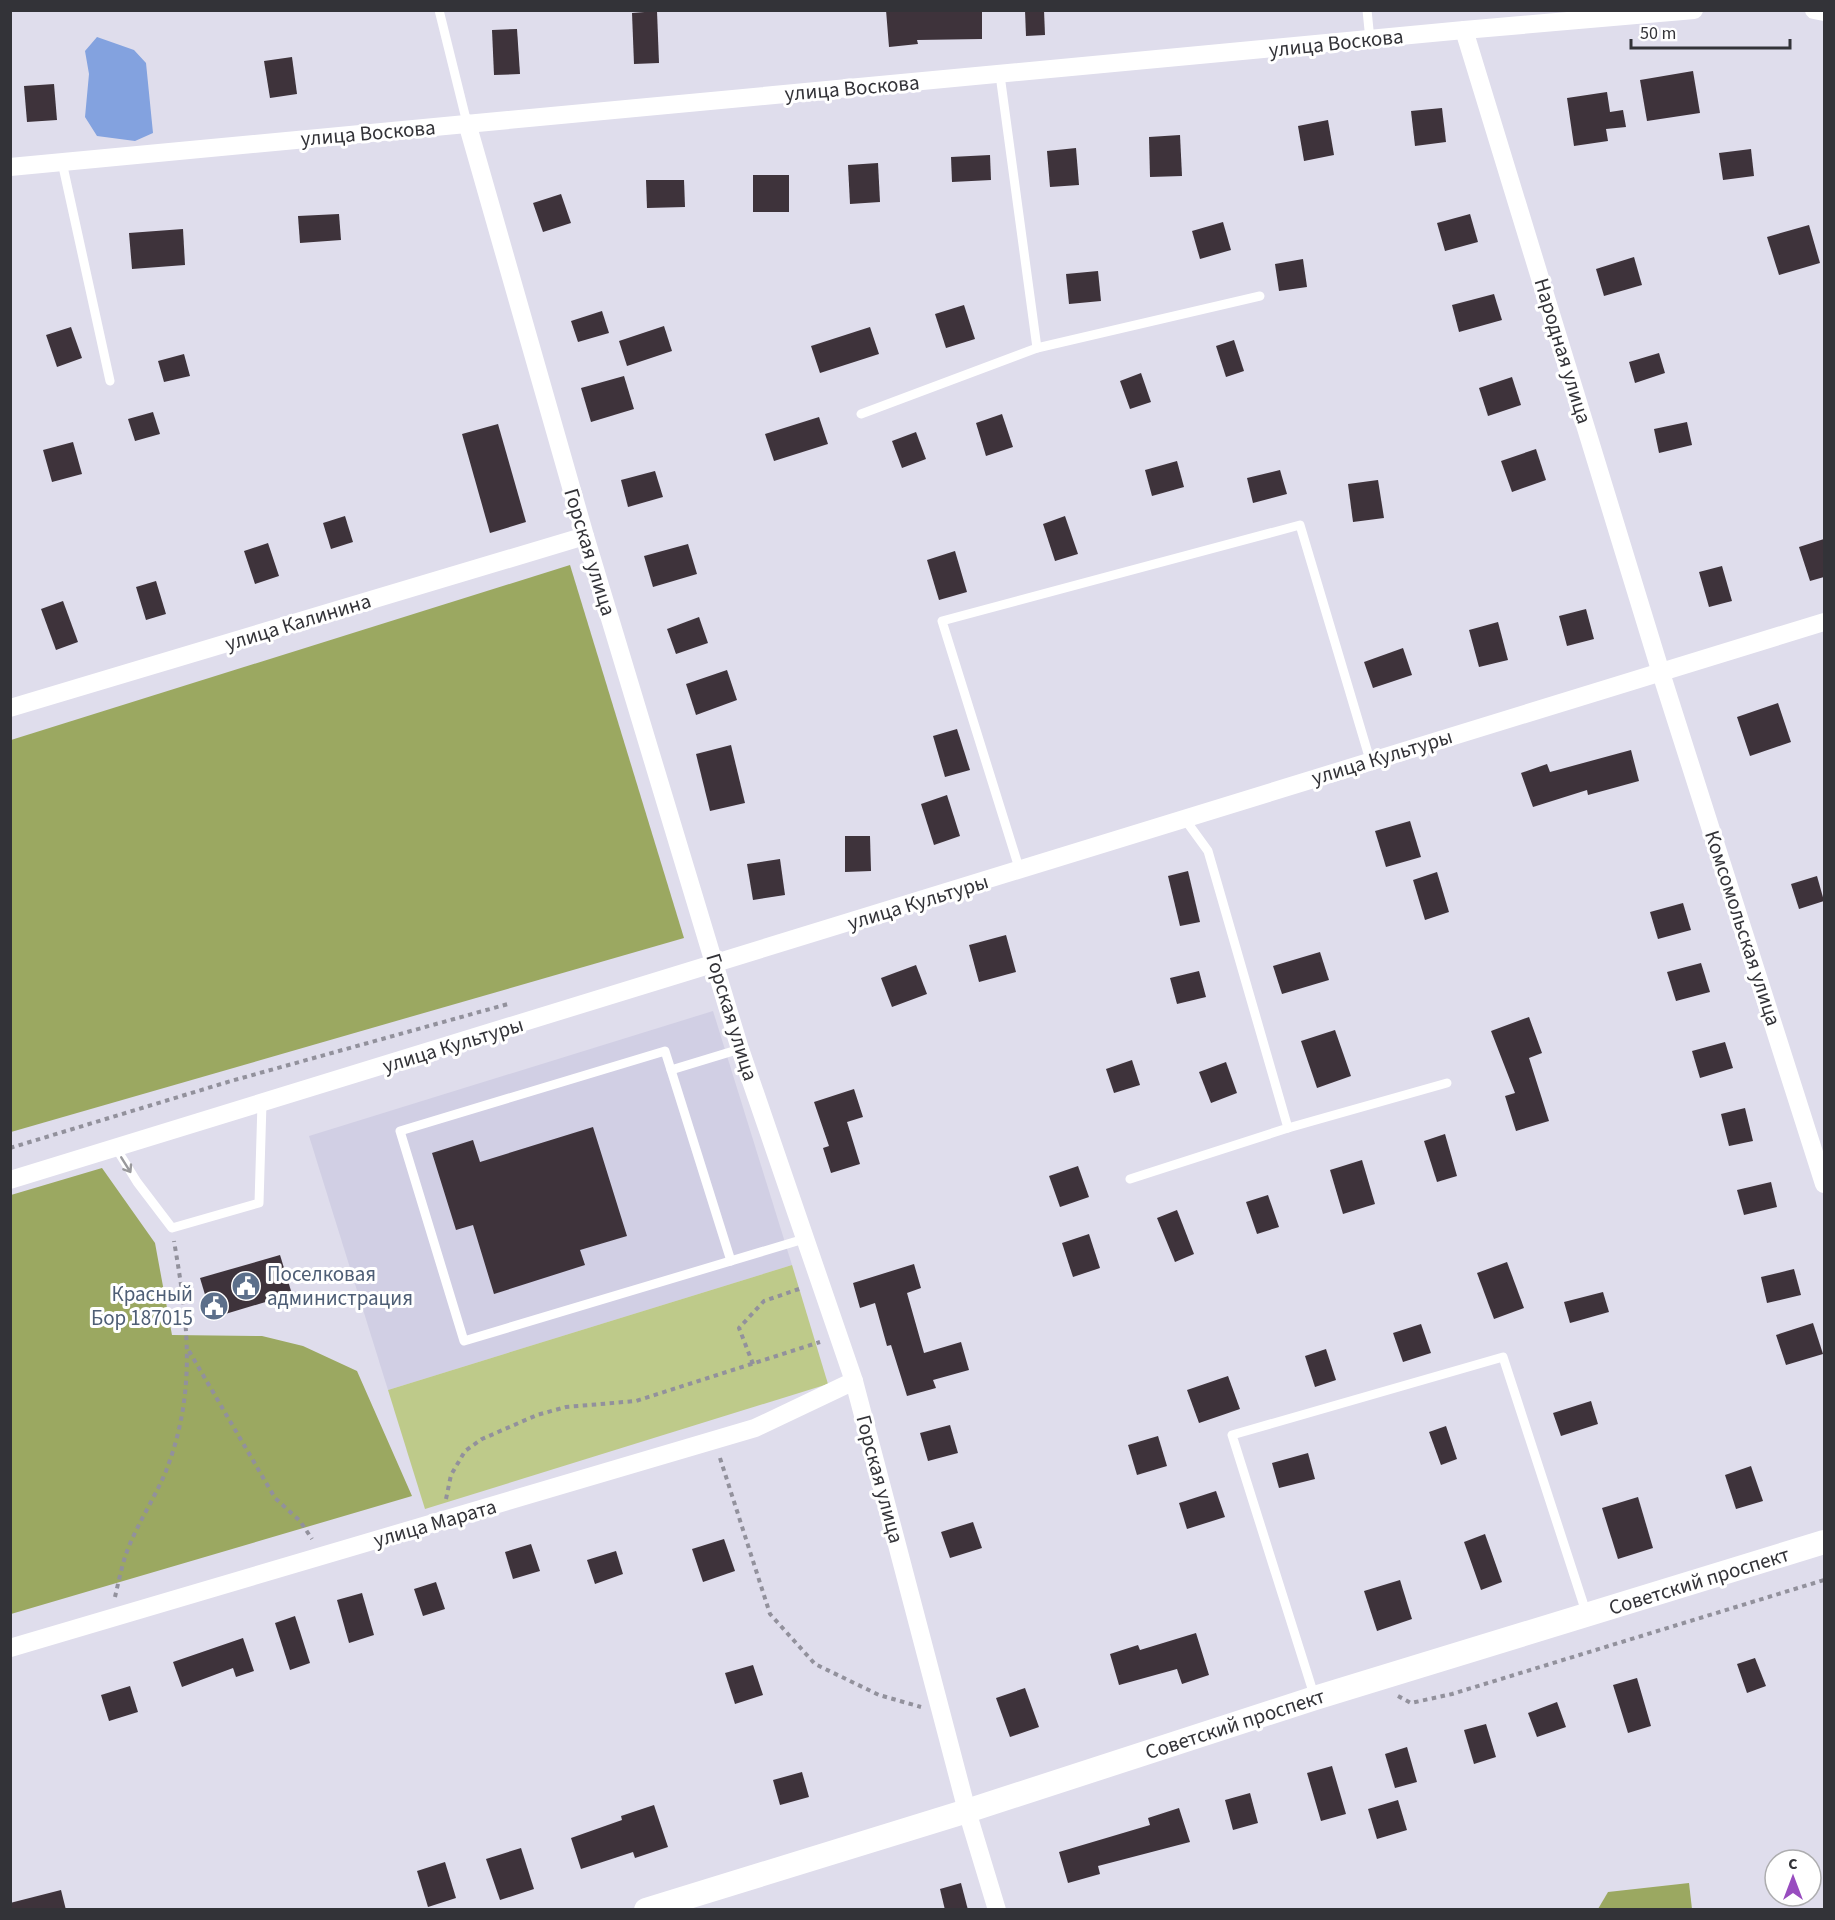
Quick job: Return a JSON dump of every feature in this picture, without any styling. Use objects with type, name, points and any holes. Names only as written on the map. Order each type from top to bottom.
[{"type":"street","name":"улица Воскова","points":[[10,167],[1694,10]]},
{"type":"street","points":[[1814,10],[1824,12]]},
{"type":"street","name":"Народная улица","points":[[1464,30],[1661,673]]},
{"type":"street","name":"Горская улица","points":[[467,123],[585,536],[740,1049],[854,1381],[967,1811],[998,1910]]},
{"type":"street","name":"улица Калинина","points":[[10,708],[585,536]]},
{"type":"street","name":"улица Культуры","points":[[10,1180],[1824,622]]},
{"type":"street","name":"Комсомольская улица","points":[[1661,673],[1824,1184]]},
{"type":"street","name":"улица Марата","points":[[10,1648],[714,1441],[755,1428],[854,1381]]},
{"type":"street","name":"Советский проспект","points":[[646,1910],[967,1811],[1315,1698],[1824,1542]]},
{"type":"lane","points":[[439,10],[467,123]]},
{"type":"lane","points":[[1366,10],[1371,40]]},
{"type":"lane","points":[[1000,75],[1037,348]]},
{"type":"lane","points":[[62,162],[110,381]]},
{"type":"lane","points":[[861,414],[1037,348],[1260,296]]},
{"type":"lane","points":[[1020,871],[942,621],[1300,525],[1371,760]]},
{"type":"lane","points":[[1184,818],[1208,851],[1288,1128]]},
{"type":"lane","points":[[671,1070],[740,1049]]},
{"type":"lane","points":[[731,1261],[665,1051],[400,1131],[464,1341],[731,1261],[804,1239]]},
{"type":"lane","points":[[1130,1179],[1288,1128],[1447,1083]]},
{"type":"lane","points":[[116,1148],[137,1182],[171,1228],[259,1203],[262,1103]]},
{"type":"lane","points":[[1315,1698],[1232,1435],[1503,1357],[1587,1615]]},
{"type":"path","points":[[10,1148],[231,1081],[517,1002]]},
{"type":"path","points":[[110,1619],[125,1556],[166,1471],[180,1429],[188,1384],[184,1301],[171,1228]]},
{"type":"path","points":[[753,1364],[739,1328],[764,1301],[799,1290]]},
{"type":"path","points":[[441,1521],[451,1475],[465,1451],[482,1438],[537,1414],[566,1407],[636,1401],[815,1344]]},
{"type":"path","points":[[188,1350],[275,1498],[300,1521],[323,1556]]},
{"type":"path","points":[[714,1441],[770,1614],[815,1664],[879,1695],[942,1714]]},
{"type":"path","points":[[1367,1682],[1411,1703],[1452,1694],[1824,1580]]},
{"type":"shaded area","points":[[713,1011],[792,1265],[388,1390],[309,1136]]},
{"type":"green space","points":[[570,565],[684,938],[11,1132],[11,740]]},
{"type":"green space","points":[[102,1168],[155,1243],[172,1335],[262,1336],[303,1346],[357,1371],[412,1496],[11,1614],[11,1195]]},
{"type":"green space","points":[[792,1265],[828,1384],[425,1509],[388,1390]]},
{"type":"green space","points":[[1689,1883],[1692,1909],[1598,1909],[1608,1892]]},
{"type":"water","points":[[97,37],[134,50],[146,63],[153,133],[135,141],[97,136],[85,117],[89,74],[85,51]]},
{"type":"building","points":[[886,10],[982,10],[982,39],[917,40],[918,44],[889,47]]},
{"type":"building","points":[[1025,10],[1044,10],[1045,35],[1026,36]]},
{"type":"building","points":[[657,11],[659,63],[634,64],[632,13]]},
{"type":"building","points":[[517,29],[520,74],[494,75],[492,30]]},
{"type":"building","points":[[292,57],[297,94],[270,98],[264,61]]},
{"type":"building","points":[[1693,71],[1700,113],[1647,121],[1640,80]]},
{"type":"building","points":[[54,84],[57,120],[27,122],[24,86]]},
{"type":"building","points":[[1607,92],[1610,112],[1623,110],[1626,127],[1606,129],[1608,141],[1574,146],[1567,98]]},
{"type":"building","points":[[1442,108],[1446,142],[1415,146],[1411,111]]},
{"type":"building","points":[[1328,120],[1334,155],[1304,161],[1298,126]]},
{"type":"building","points":[[1180,135],[1182,176],[1150,177],[1149,137]]},
{"type":"building","points":[[1076,148],[1079,185],[1050,187],[1047,151]]},
{"type":"building","points":[[1751,149],[1754,176],[1723,180],[1719,153]]},
{"type":"building","points":[[990,155],[991,180],[952,182],[951,157]]},
{"type":"building","points":[[878,163],[880,202],[850,204],[848,165]]},
{"type":"building","points":[[753,175],[789,175],[789,212],[753,212]]},
{"type":"building","points":[[646,180],[684,180],[685,207],[647,208]]},
{"type":"building","points":[[561,194],[571,223],[543,232],[533,203]]},
{"type":"building","points":[[339,214],[341,240],[300,243],[298,216]]},
{"type":"building","points":[[1470,214],[1478,242],[1445,251],[1437,223]]},
{"type":"building","points":[[1223,222],[1231,250],[1200,259],[1192,231]]},
{"type":"building","points":[[1809,225],[1820,263],[1779,275],[1767,237]]},
{"type":"building","points":[[183,229],[185,265],[132,269],[129,233]]},
{"type":"building","points":[[1634,257],[1642,285],[1604,296],[1596,269]]},
{"type":"building","points":[[1303,259],[1307,287],[1279,291],[1275,264]]},
{"type":"building","points":[[1098,271],[1101,301],[1069,304],[1066,274]]},
{"type":"building","points":[[1494,294],[1502,320],[1459,332],[1452,305]]},
{"type":"building","points":[[964,305],[975,339],[946,348],[935,314]]},
{"type":"building","points":[[602,311],[609,333],[578,342],[571,321]]},
{"type":"building","points":[[664,326],[672,351],[627,366],[619,341]]},
{"type":"building","points":[[71,327],[82,358],[57,367],[46,335]]},
{"type":"building","points":[[870,327],[879,354],[820,373],[811,346]]},
{"type":"building","points":[[1234,340],[1244,371],[1226,377],[1216,346]]},
{"type":"building","points":[[1659,353],[1665,373],[1635,383],[1629,362]]},
{"type":"building","points":[[184,354],[190,376],[164,382],[158,361]]},
{"type":"building","points":[[1141,373],[1151,402],[1130,409],[1120,381]]},
{"type":"building","points":[[624,376],[634,409],[591,422],[581,388]]},
{"type":"building","points":[[1512,377],[1521,405],[1488,416],[1479,388]]},
{"type":"building","points":[[153,412],[160,434],[135,441],[128,419]]},
{"type":"building","points":[[1002,414],[1013,447],[986,456],[976,423]]},
{"type":"building","points":[[819,417],[828,444],[774,461],[765,434]]},
{"type":"building","points":[[1687,422],[1692,445],[1659,453],[1654,429]]},
{"type":"building","points":[[498,424],[526,522],[490,533],[462,434]]},
{"type":"building","points":[[916,432],[926,459],[902,468],[892,441]]},
{"type":"building","points":[[73,442],[82,474],[52,482],[43,450]]},
{"type":"building","points":[[1536,449],[1546,480],[1512,492],[1501,461]]},
{"type":"building","points":[[1177,461],[1184,487],[1152,496],[1145,470]]},
{"type":"building","points":[[1280,470],[1287,494],[1253,503],[1247,478]]},
{"type":"building","points":[[655,471],[663,497],[628,507],[621,480]]},
{"type":"building","points":[[1378,480],[1384,518],[1353,522],[1348,484]]},
{"type":"building","points":[[345,516],[353,542],[331,549],[323,523]]},
{"type":"building","points":[[1065,516],[1078,554],[1055,561],[1043,524]]},
{"type":"building","points":[[1824,539],[1824,577],[1810,581],[1799,547]]},
{"type":"building","points":[[268,543],[279,576],[255,584],[244,551]]},
{"type":"building","points":[[688,544],[697,574],[653,587],[644,556]]},
{"type":"building","points":[[955,551],[967,592],[939,600],[927,560]]},
{"type":"building","points":[[1722,566],[1732,601],[1709,607],[1699,572]]},
{"type":"building","points":[[156,581],[166,614],[146,620],[136,587]]},
{"type":"building","points":[[63,601],[78,642],[56,650],[41,609]]},
{"type":"building","points":[[1586,609],[1594,639],[1567,646],[1559,616]]},
{"type":"building","points":[[699,617],[708,643],[676,654],[667,629]]},
{"type":"building","points":[[1498,622],[1508,660],[1479,667],[1469,630]]},
{"type":"building","points":[[1403,648],[1412,675],[1373,688],[1364,662]]},
{"type":"building","points":[[727,670],[737,700],[696,715],[686,684]]},
{"type":"building","points":[[1778,703],[1791,742],[1750,756],[1737,717]]},
{"type":"building","points":[[957,729],[970,770],[945,777],[933,736]]},
{"type":"building","points":[[731,745],[745,803],[710,811],[696,754]]},
{"type":"building","points":[[1631,750],[1639,781],[1588,795],[1587,790],[1533,807],[1521,773],[1547,764],[1550,772]]},
{"type":"building","points":[[947,795],[960,836],[934,845],[921,804]]},
{"type":"building","points":[[1410,821],[1421,857],[1386,867],[1375,831]]},
{"type":"building","points":[[845,836],[870,836],[871,871],[845,872]]},
{"type":"building","points":[[780,859],[785,895],[753,900],[747,864]]},
{"type":"building","points":[[1188,871],[1200,922],[1180,926],[1168,876]]},
{"type":"building","points":[[1437,872],[1449,912],[1425,920],[1413,880]]},
{"type":"building","points":[[1817,876],[1824,901],[1799,909],[1791,884]]},
{"type":"building","points":[[1683,903],[1691,930],[1658,939],[1650,912]]},
{"type":"building","points":[[1006,935],[1016,972],[979,982],[969,945]]},
{"type":"building","points":[[1320,952],[1329,980],[1282,994],[1273,966]]},
{"type":"building","points":[[1701,963],[1710,992],[1676,1001],[1667,972]]},
{"type":"building","points":[[916,965],[927,994],[892,1007],[881,978]]},
{"type":"building","points":[[1199,971],[1206,997],[1177,1004],[1170,978]]},
{"type":"building","points":[[1529,1017],[1542,1053],[1529,1058],[1549,1121],[1516,1131],[1505,1096],[1515,1093],[1491,1031]]},
{"type":"building","points":[[1335,1030],[1351,1076],[1317,1088],[1301,1041]]},
{"type":"building","points":[[1725,1042],[1733,1068],[1700,1078],[1692,1051]]},
{"type":"building","points":[[1132,1060],[1140,1085],[1114,1093],[1106,1069]]},
{"type":"building","points":[[1226,1062],[1237,1093],[1211,1103],[1199,1072]]},
{"type":"building","points":[[854,1089],[863,1117],[847,1122],[860,1164],[831,1173],[823,1148],[829,1146],[814,1102]]},
{"type":"building","points":[[1745,1108],[1753,1141],[1729,1146],[1721,1114]]},
{"type":"building","points":[[593,1127],[627,1236],[580,1250],[585,1265],[494,1294],[473,1225],[456,1230],[432,1153],[473,1140],[480,1162]]},
{"type":"building","points":[[1445,1134],[1457,1176],[1437,1182],[1424,1141]]},
{"type":"building","points":[[1362,1160],[1375,1204],[1343,1214],[1330,1170]]},
{"type":"building","points":[[1078,1166],[1089,1197],[1060,1207],[1049,1176]]},
{"type":"building","points":[[1771,1182],[1777,1207],[1744,1215],[1737,1190]]},
{"type":"building","points":[[1268,1195],[1279,1227],[1257,1234],[1246,1202]]},
{"type":"building","points":[[1177,1210],[1194,1254],[1175,1262],[1157,1218]]},
{"type":"building","points":[[1089,1234],[1100,1268],[1073,1277],[1062,1243]]},
{"type":"building","name":"Поселковая администрация","points":[[280,1255],[292,1294],[212,1318],[200,1278]]},
{"type":"building","points":[[1507,1262],[1524,1308],[1494,1319],[1477,1273]]},
{"type":"building","points":[[914,1264],[921,1288],[907,1293],[924,1353],[961,1342],[969,1370],[933,1380],[936,1388],[907,1396],[891,1345],[887,1346],[875,1303],[860,1308],[853,1283]]},
{"type":"building","points":[[1794,1269],[1801,1295],[1767,1303],[1761,1277]]},
{"type":"building","points":[[1603,1292],[1609,1312],[1570,1323],[1564,1302]]},
{"type":"building","points":[[1813,1323],[1823,1354],[1786,1365],[1776,1335]]},
{"type":"building","points":[[1421,1324],[1431,1353],[1403,1362],[1393,1333]]},
{"type":"building","points":[[1326,1349],[1336,1380],[1315,1387],[1305,1356]]},
{"type":"building","points":[[1228,1376],[1240,1409],[1199,1423],[1187,1390]]},
{"type":"building","points":[[1591,1401],[1598,1424],[1561,1436],[1553,1413]]},
{"type":"building","points":[[950,1425],[958,1453],[928,1461],[920,1433]]},
{"type":"building","points":[[1446,1426],[1457,1459],[1441,1465],[1429,1432]]},
{"type":"building","points":[[1158,1436],[1167,1466],[1137,1475],[1128,1445]]},
{"type":"building","points":[[1308,1453],[1315,1479],[1279,1488],[1272,1463]]},
{"type":"building","points":[[1751,1466],[1763,1501],[1736,1509],[1725,1475]]},
{"type":"building","points":[[1216,1491],[1225,1517],[1187,1529],[1179,1503]]},
{"type":"building","points":[[1638,1497],[1653,1548],[1618,1559],[1602,1508]]},
{"type":"building","points":[[973,1522],[982,1548],[950,1558],[941,1532]]},
{"type":"building","points":[[1485,1534],[1502,1582],[1481,1590],[1464,1542]]},
{"type":"building","points":[[724,1539],[735,1571],[703,1582],[692,1549]]},
{"type":"building","points":[[531,1544],[540,1571],[513,1579],[505,1552]]},
{"type":"building","points":[[616,1551],[623,1574],[595,1584],[587,1560]]},
{"type":"building","points":[[1400,1580],[1412,1619],[1377,1631],[1364,1591]]},
{"type":"building","points":[[436,1582],[445,1609],[423,1616],[414,1589]]},
{"type":"building","points":[[362,1593],[374,1635],[349,1643],[337,1600]]},
{"type":"building","points":[[295,1616],[310,1663],[290,1670],[275,1623]]},
{"type":"building","points":[[1196,1633],[1209,1675],[1182,1684],[1177,1669],[1119,1685],[1110,1654],[1138,1645],[1140,1650]]},
{"type":"building","points":[[243,1638],[254,1671],[236,1677],[233,1668],[182,1687],[173,1662]]},
{"type":"building","points":[[1755,1658],[1766,1686],[1747,1693],[1737,1664]]},
{"type":"building","points":[[753,1665],[763,1695],[735,1704],[725,1673]]},
{"type":"building","points":[[1637,1678],[1651,1726],[1628,1733],[1613,1685]]},
{"type":"building","points":[[130,1686],[138,1712],[109,1721],[101,1695]]},
{"type":"building","points":[[1025,1688],[1039,1727],[1010,1737],[996,1698]]},
{"type":"building","points":[[1557,1702],[1566,1727],[1537,1737],[1528,1713]]},
{"type":"building","points":[[1486,1724],[1496,1757],[1474,1764],[1464,1730]]},
{"type":"building","points":[[1407,1747],[1417,1782],[1395,1788],[1385,1754]]},
{"type":"building","points":[[1332,1766],[1346,1814],[1321,1821],[1307,1773]]},
{"type":"building","points":[[802,1772],[809,1797],[780,1805],[773,1780]]},
{"type":"building","points":[[1250,1793],[1258,1823],[1233,1830],[1225,1800]]},
{"type":"building","points":[[1398,1800],[1407,1830],[1377,1839],[1368,1809]]},
{"type":"building","points":[[654,1805],[668,1847],[635,1858],[633,1852],[581,1869],[571,1838],[622,1820],[621,1816]]},
{"type":"building","points":[[1179,1808],[1190,1842],[1098,1866],[1100,1874],[1068,1883],[1059,1852],[1150,1825],[1148,1818]]},
{"type":"building","points":[[521,1848],[534,1889],[500,1900],[486,1859]]},
{"type":"building","points":[[445,1862],[456,1898],[428,1907],[417,1871]]},
{"type":"building","points":[[961,1883],[968,1910],[945,1910],[940,1889]]},
{"type":"building","points":[[61,1890],[66,1910],[10,1910],[10,1903]]},
{"type":"place","name":"Поселковая администрация","points":[[246,1286]]},
{"type":"place","name":"Красный Бор 187015","points":[[214,1306]]}]
